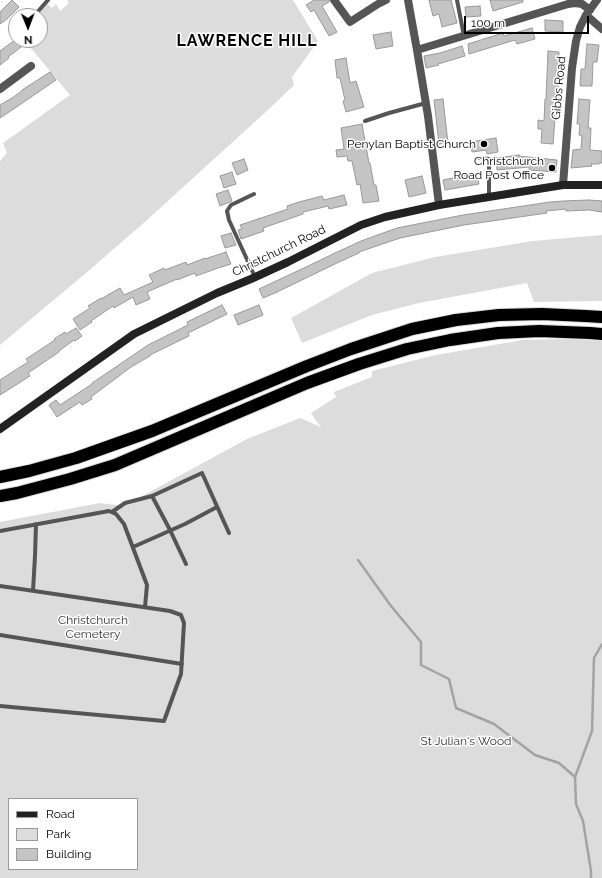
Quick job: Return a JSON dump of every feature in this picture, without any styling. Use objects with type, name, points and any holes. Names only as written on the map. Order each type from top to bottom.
[{"type":"highway","points":[[0,477],[29,471],[76,458],[152,430],[351,349],[412,330],[456,320],[499,315],[542,314],[602,317]]},
{"type":"highway","points":[[0,496],[70,480],[115,465],[307,383],[359,364],[407,349],[450,340],[498,333],[539,331],[590,332],[602,334]]},
{"type":"street","points":[[334,0],[350,22],[386,0]]},
{"type":"street","points":[[408,0],[426,103],[439,205]]},
{"type":"street","name":"Gibbs Road","points":[[563,185],[572,68],[576,41],[580,27],[597,0]]},
{"type":"street","points":[[417,50],[568,4],[582,2],[588,13],[602,29]]},
{"type":"street","points":[[0,89],[31,66]]},
{"type":"street","name":"Christchurch Road","points":[[0,429],[134,334],[217,293],[256,277],[361,225],[385,217],[439,205],[563,185],[602,185]]},
{"type":"lane","points":[[41,8],[48,0]]},
{"type":"lane","points":[[457,0],[464,36]]},
{"type":"lane","points":[[365,121],[426,103]]},
{"type":"lane","points":[[479,158],[489,159],[489,197]]},
{"type":"lane","points":[[254,194],[232,205],[227,211],[256,277]]},
{"type":"lane","points":[[112,512],[125,503],[152,496],[202,473],[229,533]]},
{"type":"lane","points":[[152,496],[186,564]]},
{"type":"lane","points":[[133,548],[217,507]]},
{"type":"lane","points":[[0,531],[109,511],[116,514],[124,524],[147,585],[145,607]]},
{"type":"lane","points":[[33,591],[36,524]]},
{"type":"lane","points":[[0,586],[170,611],[181,615],[184,623],[181,674],[164,722],[0,706]]},
{"type":"lane","points":[[0,636],[182,664]]},
{"type":"green space","points":[[67,0],[293,0],[318,41],[292,77],[294,85],[269,109],[147,220],[0,345],[0,161],[7,153],[3,143],[70,95],[31,48],[48,48],[48,8],[41,8],[46,2],[52,8],[56,4],[60,11],[69,3]]},
{"type":"green space","points":[[602,235],[602,301],[534,302],[527,283],[419,303],[372,315],[302,343],[291,318],[372,273],[435,257],[533,241]]},
{"type":"green space","points":[[571,339],[602,341],[602,878],[0,878],[0,522],[100,503],[124,506],[247,439],[300,418],[321,427],[311,413],[336,397],[334,392],[372,377],[372,371],[436,355],[523,340]]},
{"type":"building","points":[[12,0],[19,7],[8,8],[8,18],[0,24],[0,12]]},
{"type":"building","points":[[314,0],[329,0],[329,2],[322,6],[337,32],[329,36],[314,10],[311,12],[306,5]]},
{"type":"building","points":[[429,0],[451,0],[457,23],[442,27],[439,14],[433,16]]},
{"type":"building","points":[[490,0],[523,0],[523,2],[493,11]]},
{"type":"building","points":[[480,6],[481,16],[466,17],[465,7]]},
{"type":"building","points":[[545,20],[563,21],[563,32],[545,31]]},
{"type":"building","points":[[532,28],[535,39],[517,44],[515,40],[469,54],[468,44],[503,33],[504,36]]},
{"type":"building","points":[[391,32],[393,46],[376,49],[373,35]]},
{"type":"building","points":[[587,44],[599,45],[597,62],[593,62],[592,86],[580,86],[581,69],[585,69]]},
{"type":"building","points":[[8,45],[8,48],[20,48],[0,65],[0,51]]},
{"type":"building","points":[[462,46],[465,56],[426,68],[424,56]]},
{"type":"building","points":[[548,51],[559,52],[558,94],[553,144],[541,143],[542,129],[538,129],[538,120],[544,121]]},
{"type":"building","points":[[346,58],[350,83],[356,81],[364,107],[346,112],[340,78],[337,78],[335,60]]},
{"type":"building","points":[[50,72],[56,80],[0,118],[0,105]]},
{"type":"building","points":[[443,99],[448,143],[439,144],[434,100]]},
{"type":"building","points":[[579,99],[590,100],[588,128],[591,128],[590,150],[602,151],[602,163],[591,164],[592,166],[571,168],[573,150],[581,149],[582,136],[579,135],[580,124],[577,124]]},
{"type":"building","points":[[362,124],[369,163],[379,201],[363,203],[360,184],[357,185],[352,161],[348,161],[347,156],[337,157],[336,150],[344,149],[341,128]]},
{"type":"building","name":"Penylan Baptist Church","points":[[496,138],[498,152],[487,154],[486,150],[472,152],[470,142]]},
{"type":"building","points":[[519,155],[557,160],[556,172],[529,170],[529,167],[497,170],[496,158]]},
{"type":"building","points":[[244,159],[248,170],[237,175],[232,163]]},
{"type":"building","points":[[232,172],[236,184],[224,188],[220,176]]},
{"type":"building","points":[[477,173],[479,184],[445,190],[443,180]]},
{"type":"building","points":[[422,176],[426,193],[409,197],[405,180]]},
{"type":"building","points":[[228,190],[232,201],[220,206],[216,194]]},
{"type":"building","points":[[344,195],[347,205],[329,209],[328,206],[303,212],[303,214],[263,228],[264,231],[241,239],[238,230],[242,229],[240,225],[288,209],[287,206],[299,202],[322,196],[324,200]]},
{"type":"building","points":[[589,200],[602,201],[602,212],[589,210],[566,211],[566,209],[546,211],[547,213],[464,225],[400,238],[359,252],[263,298],[259,289],[361,241],[397,228],[463,215],[550,202]]},
{"type":"building","points":[[231,233],[236,245],[225,248],[221,236]]},
{"type":"building","points":[[226,252],[231,264],[196,276],[195,273],[177,279],[147,292],[150,299],[136,305],[133,297],[114,308],[113,306],[80,330],[73,319],[90,308],[88,306],[120,288],[124,295],[153,282],[149,275],[164,268],[165,270],[186,262],[187,265]]},
{"type":"building","points":[[222,305],[227,314],[188,333],[189,336],[150,355],[131,367],[91,397],[92,399],[82,405],[80,402],[57,417],[49,405],[56,400],[60,405],[148,345],[188,325],[187,322]]},
{"type":"building","points":[[259,305],[263,315],[238,325],[234,315]]},
{"type":"building","points":[[76,328],[82,336],[75,341],[74,340],[28,373],[30,376],[0,395],[0,380],[28,362],[26,359],[55,340],[54,339],[65,332],[66,334]]},
{"type":"waterway","points":[[358,560],[391,606],[421,642],[421,665],[449,679],[456,708],[494,724],[535,755],[559,763],[575,777],[576,804],[583,821],[591,878]]},
{"type":"waterway","points":[[575,777],[592,731],[594,658],[602,644]]},
{"type":"place","name":"Penylan Baptist Church","points":[[484,144]]},
{"type":"place","name":"Christchurch Road Post Office","points":[[552,168]]},
{"type":"district","name":"LAWRENCE HILL","points":[[247,41]]},
{"type":"park label","name":"Christchurch Cemetery","points":[[93,627]]},
{"type":"park label","name":"St Julian's Wood","points":[[466,741]]}]
